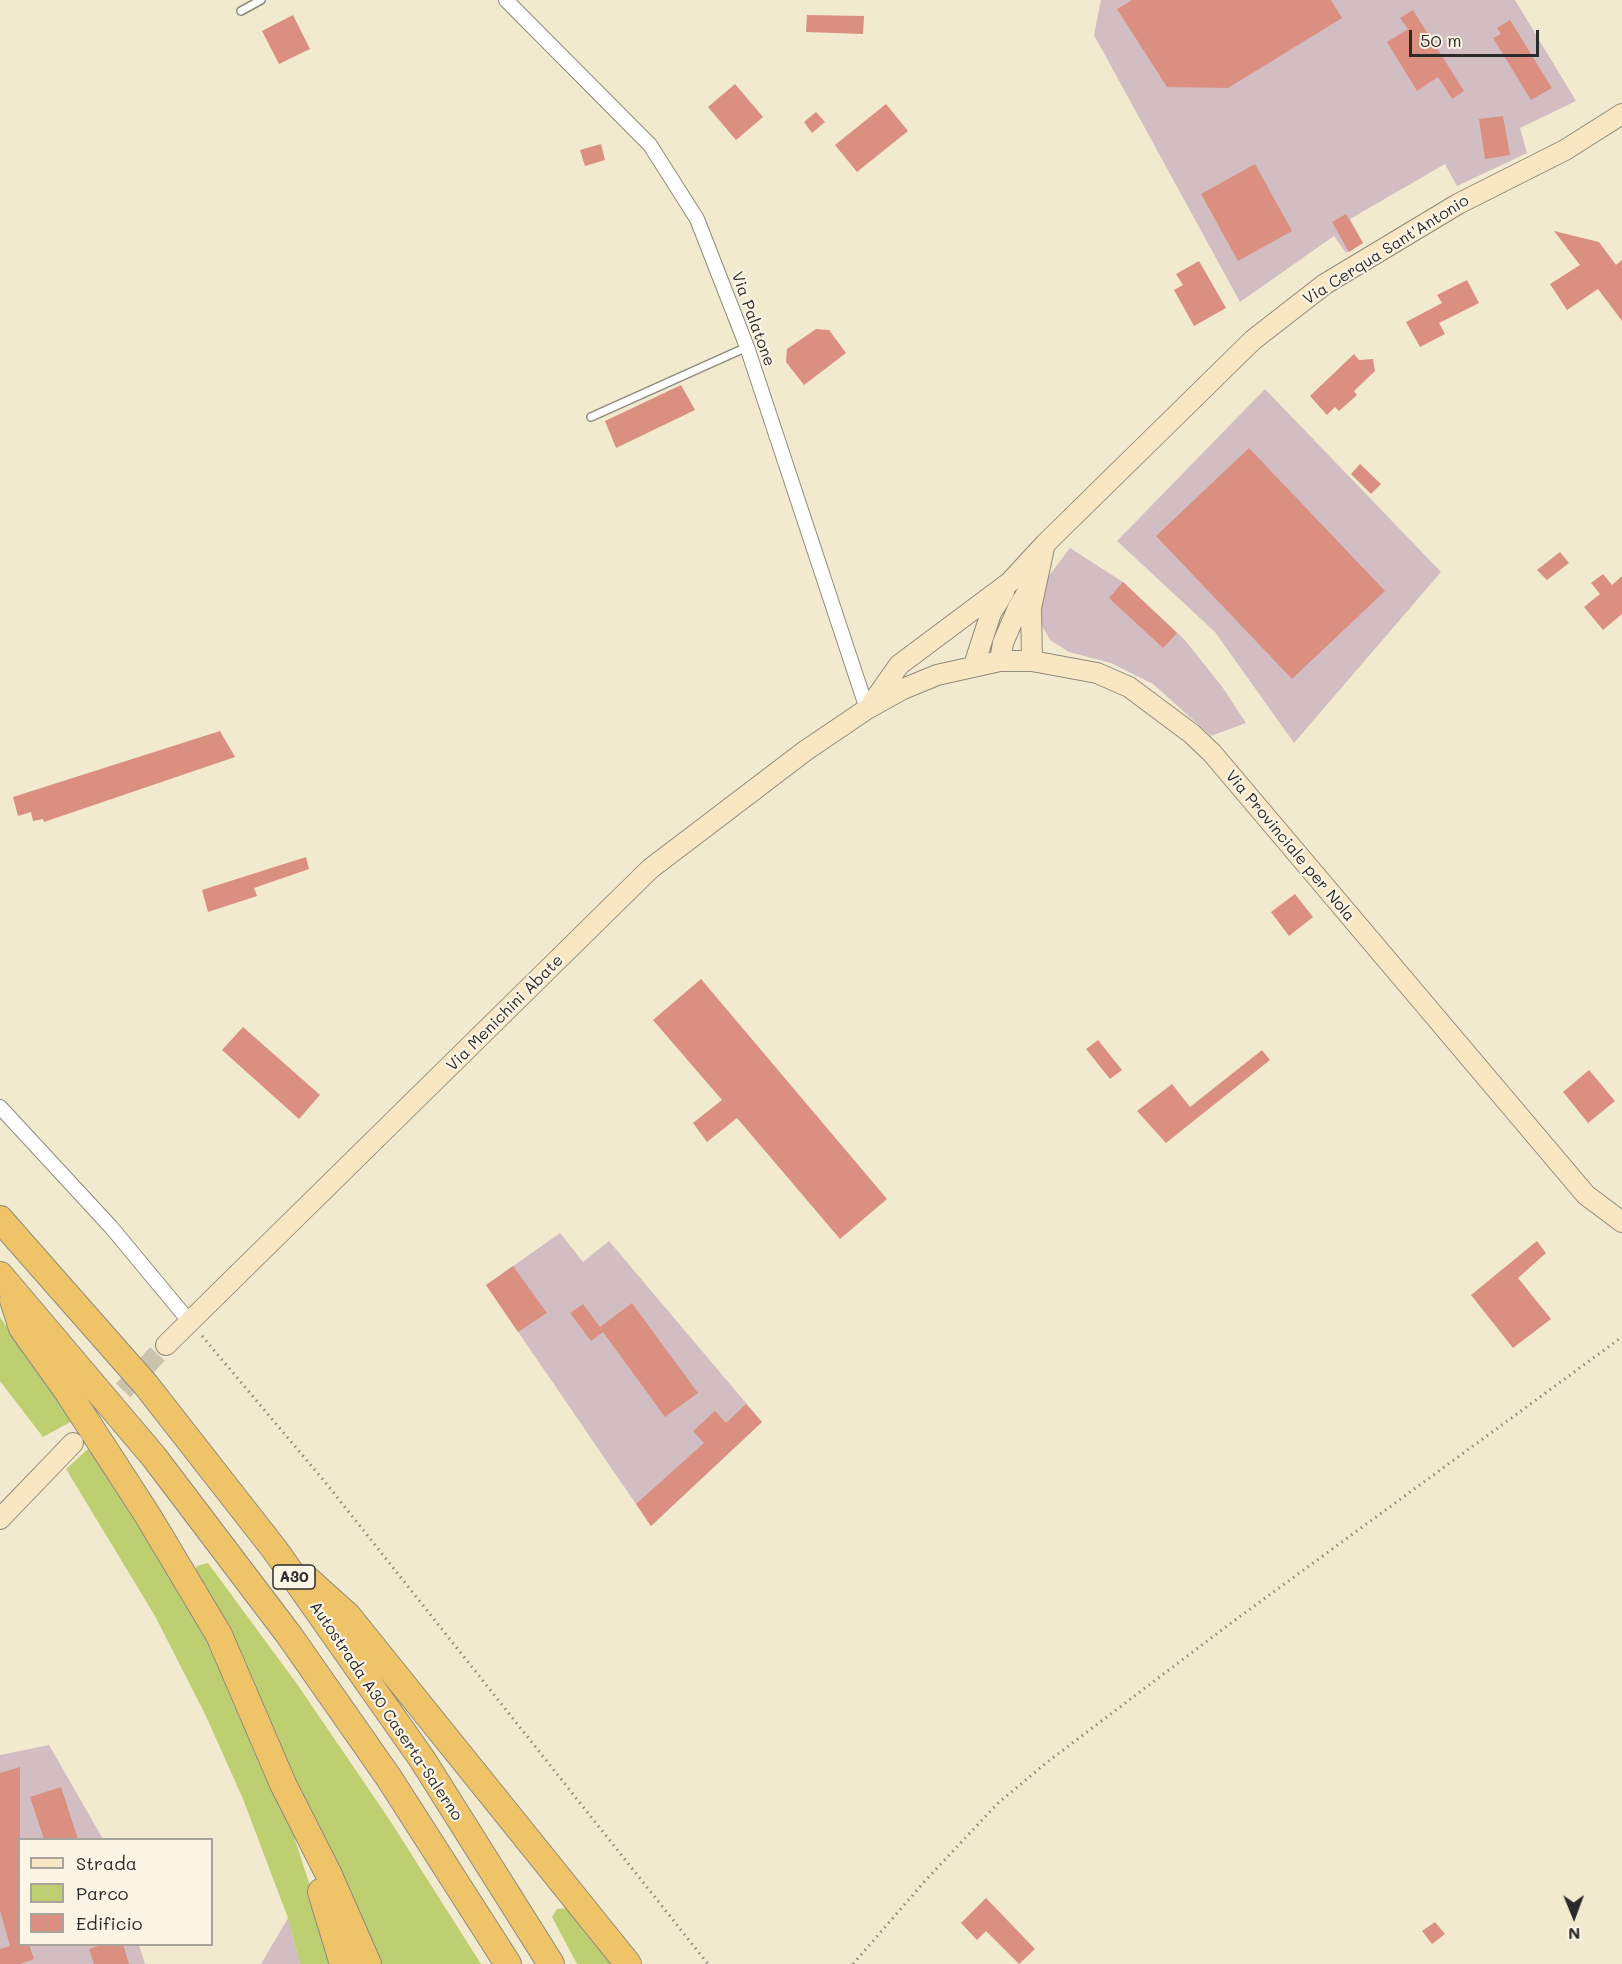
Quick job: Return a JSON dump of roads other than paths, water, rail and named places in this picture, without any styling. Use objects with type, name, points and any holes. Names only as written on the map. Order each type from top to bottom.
[{"type":"highway","name":"Autostrada A30 Caserta-Salerno","points":[[0,1219],[146,1386],[275,1550],[422,1759],[551,1964]]},
{"type":"highway","points":[[4,1280],[22,1328],[65,1388],[148,1516],[219,1635],[284,1784],[328,1873],[368,1964]]},
{"type":"highway","name":"A30","points":[[4,1280],[154,1457],[289,1635],[389,1778],[508,1964]]},
{"type":"highway","points":[[275,1550],[348,1616],[628,1964]]},
{"type":"highway","points":[[284,1784],[344,1964]]},
{"type":"street","name":"Via Palatone","points":[[506,0],[650,146],[697,219],[747,347],[867,710]]},
{"type":"street","name":"Via Cerqua Sant'Antonio","points":[[867,710],[899,665],[1010,582],[1045,544],[1237,355],[1325,284],[1458,204],[1565,150],[1622,114]]},
{"type":"street","points":[[1032,661],[1031,608],[1045,544]]},
{"type":"street","points":[[1000,661],[1003,643],[1018,608],[1036,578]]},
{"type":"street","name":"Via Cerqua Sant'Antonio","points":[[974,665],[992,613],[1010,582]]},
{"type":"street","name":"Via Provinciale per Nola","points":[[867,710],[903,689],[974,665],[1000,661],[1032,661],[1097,674],[1129,687],[1192,734],[1212,753],[1586,1196],[1622,1222]]},
{"type":"street","name":"Via Menichini Abate","points":[[166,1345],[650,869],[805,751],[867,710]]},
{"type":"street","points":[[0,1107],[111,1227],[189,1321]]},
{"type":"street","points":[[0,1519],[73,1443]]},
{"type":"lane","points":[[241,11],[261,0]]},
{"type":"lane","points":[[591,417],[747,347]]},
{"type":"tunnel","points":[[82,1434],[166,1345]]}]
